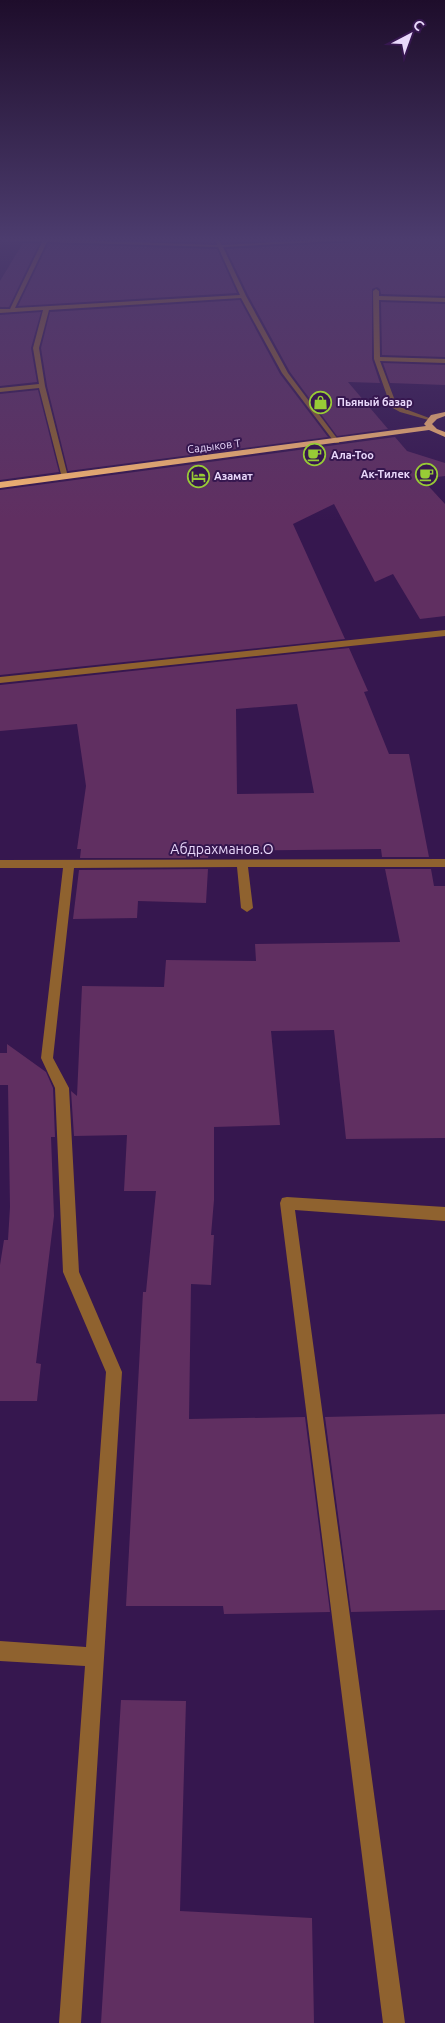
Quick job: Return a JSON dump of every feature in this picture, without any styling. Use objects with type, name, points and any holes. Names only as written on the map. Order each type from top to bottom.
[{"type":"highway","name":"Садыков Т","points":[[0,485],[337,442],[430,424],[445,414]]},
{"type":"highway","points":[[430,424],[445,435]]},
{"type":"street","points":[[40,331],[36,348],[42,386],[64,477]]},
{"type":"street","points":[[262,331],[284,373],[337,442]]},
{"type":"street","points":[[377,331],[377,359],[394,407],[430,424]]},
{"type":"street","points":[[377,359],[445,361]]},
{"type":"street","points":[[0,390],[42,386]]},
{"type":"street","points":[[0,680],[445,634]]},
{"type":"street","name":"Абдрахманов.О","points":[[0,864],[445,863]]},
{"type":"street","points":[[69,864],[48,1058],[62,1088],[72,1272],[114,1372],[70,2023]]},
{"type":"street","points":[[242,864],[247,908]]},
{"type":"street","points":[[394,2023],[287,1202],[445,1214]]},
{"type":"street","points":[[0,1651],[95,1657]]},
{"type":"building","points":[[0,331],[36,331],[31,348],[37,382],[0,386]]},
{"type":"building","points":[[45,331],[257,331],[280,374],[328,437],[68,471],[47,386],[41,348]]},
{"type":"building","points":[[268,331],[372,331],[372,359],[380,383],[348,382],[388,429],[337,436],[290,372]]},
{"type":"building","points":[[382,331],[445,331],[445,357],[382,355]]},
{"type":"building","points":[[383,363],[445,365],[445,385],[390,383]]},
{"type":"building","points":[[38,390],[59,472],[0,480],[0,394]]},
{"type":"building","points":[[395,437],[407,451],[445,463],[445,476],[422,479],[445,504],[445,616],[420,619],[393,574],[375,582],[334,504],[293,524],[345,639],[0,675],[0,490]]},
{"type":"building","points":[[349,648],[368,691],[364,692],[389,754],[409,754],[429,857],[382,857],[381,849],[209,851],[208,858],[80,858],[81,849],[77,849],[86,786],[77,724],[0,731],[0,685]],"holes":[[[297,704],[314,793],[237,794],[236,709]]]},
{"type":"building","points":[[208,869],[206,903],[138,901],[137,918],[73,919],[79,870]]},
{"type":"building","points":[[385,869],[431,869],[434,886],[445,886],[445,1138],[346,1139],[334,1030],[271,1031],[280,1125],[214,1127],[214,1200],[211,1235],[214,1235],[211,1285],[191,1284],[189,1419],[305,1417],[330,1612],[224,1614],[223,1606],[126,1606],[143,1292],[146,1292],[156,1191],[124,1191],[127,1135],[74,1136],[71,1091],[77,1096],[82,986],[164,987],[166,960],[256,961],[255,944],[400,942]]},
{"type":"building","points":[[7,1044],[46,1072],[53,1088],[55,1137],[51,1137],[54,1216],[36,1363],[41,1364],[37,1401],[0,1401],[0,1265],[4,1240],[8,1240],[10,1207],[8,1085],[0,1085],[0,1053],[7,1053]]},
{"type":"building","points":[[445,1414],[445,1610],[351,1612],[325,1417]]},
{"type":"building","points":[[121,1700],[186,1701],[180,1911],[312,1918],[314,2023],[101,2023]]},
{"type":"place","name":"Пьяный базар","points":[[321,402]]},
{"type":"place","name":"Ала-Тоо","points":[[315,455]]},
{"type":"place","name":"Ак-Тилек","points":[[426,474]]},
{"type":"place","name":"Азамат","points":[[198,476]]}]
